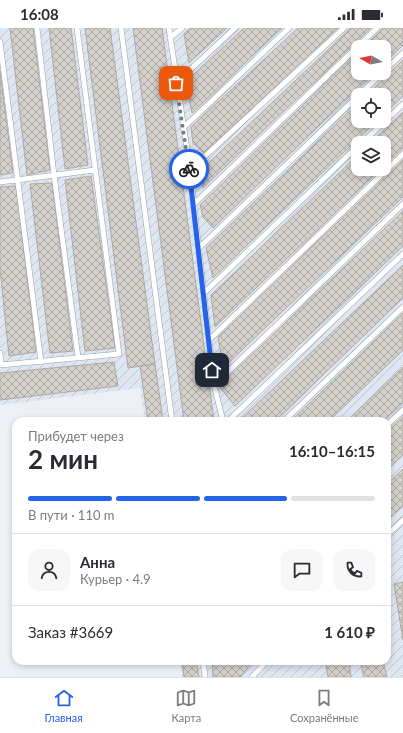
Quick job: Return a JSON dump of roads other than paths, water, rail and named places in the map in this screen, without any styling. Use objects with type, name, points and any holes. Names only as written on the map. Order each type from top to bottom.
[{"type":"lane","points":[[37,28],[78,358]]},
{"type":"lane","points":[[0,353],[1,365],[118,354],[77,28]]},
{"type":"lane","points":[[121,28],[171,417]]},
{"type":"lane","points":[[169,28],[190,170],[214,385],[222,417]]},
{"type":"lane","points":[[170,38],[182,28]]},
{"type":"lane","points":[[176,83],[235,28]]},
{"type":"lane","points":[[183,128],[289,28]]},
{"type":"lane","points":[[190,170],[344,28]]},
{"type":"lane","points":[[194,204],[377,28]]},
{"type":"lane","points":[[0,42],[41,362]]},
{"type":"lane","points":[[391,64],[403,53]]},
{"type":"lane","points":[[366,88],[374,80]]},
{"type":"lane","points":[[199,248],[351,102]]},
{"type":"lane","points":[[369,136],[403,104]]},
{"type":"lane","points":[[204,293],[351,153]]},
{"type":"lane","points":[[209,340],[403,154]]},
{"type":"lane","points":[[0,182],[95,170]]},
{"type":"lane","points":[[214,385],[403,204]]},
{"type":"lane","points":[[232,417],[403,254]]},
{"type":"lane","points":[[288,417],[403,307]]},
{"type":"lane","points":[[391,421],[403,410]]},
{"type":"lane","points":[[391,531],[403,520]]},
{"type":"lane","points":[[204,665],[205,677]]},
{"type":"lane","points":[[252,677],[263,665]]}]
